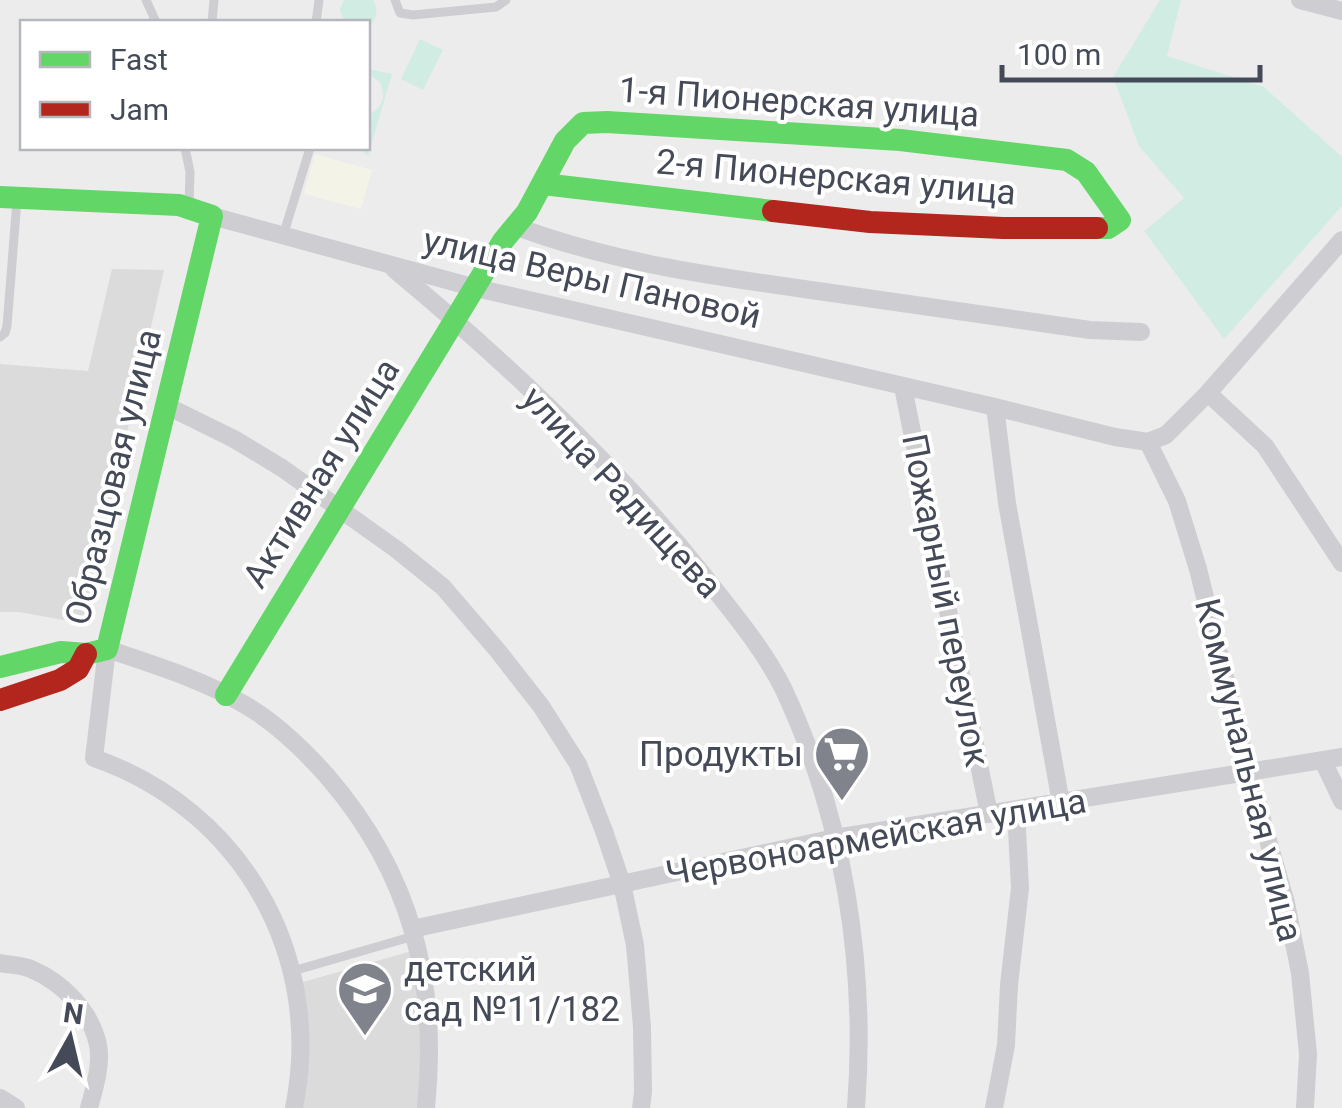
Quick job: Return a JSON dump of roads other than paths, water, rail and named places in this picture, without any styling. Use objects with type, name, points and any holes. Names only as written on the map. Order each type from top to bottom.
[{"type":"street","points":[[1300,0],[1342,11]]},
{"type":"street","name":"1-я Пионерская улица","points":[[476,288],[503,242],[527,212],[565,142],[583,123],[866,138],[1067,160],[1086,172],[1120,220]]},
{"type":"street","name":"2-я Пионерская улица","points":[[543,184],[870,222],[1108,228],[1120,220]]},
{"type":"street","name":"улица Веры Пановой","points":[[9,197],[189,208],[476,288],[1148,442]]},
{"type":"street","name":"Образцовая улица","points":[[212,216],[166,406],[97,652],[94,758],[160,788],[218,836],[264,899],[293,971]]},
{"type":"street","points":[[515,226],[552,240],[646,264],[733,279],[1090,330],[1141,332]]},
{"type":"street","points":[[1148,442],[1166,435],[1208,393],[1342,240]]},
{"type":"street","name":"улица Радищева","points":[[390,266],[456,321],[662,524],[754,641],[782,686],[808,750],[835,838],[848,900],[860,1054],[856,1108]]},
{"type":"street","name":"Активная улица","points":[[226,695],[476,288]]},
{"type":"street","name":"Пожарный переулок","points":[[904,387],[989,814]]},
{"type":"street","points":[[1208,393],[1265,446],[1342,563]]},
{"type":"street","points":[[166,406],[282,468],[443,588],[540,706],[578,764],[622,884],[635,945],[642,1027],[641,1108]]},
{"type":"street","points":[[994,407],[1007,503],[1061,803]]},
{"type":"street","name":"Коммунальная улица","points":[[1148,442],[1177,500],[1198,569],[1286,903],[1300,973],[1308,1054],[1306,1108]]},
{"type":"street","points":[[0,666],[61,652],[97,652],[166,668],[250,707],[313,760],[340,791],[388,865],[414,932],[426,984],[430,1025],[426,1108]]},
{"type":"street","points":[[0,700],[60,680],[97,652]]},
{"type":"street","points":[[1333,759],[1342,800]]},
{"type":"street","name":"Червоноармейская улица","points":[[414,932],[835,838],[1333,759]]},
{"type":"street","points":[[994,1108],[1006,1045],[1020,888],[1016,810]]},
{"type":"street","points":[[0,963],[29,968],[61,985],[84,1012],[98,1046],[89,1108]]},
{"type":"street","points":[[293,971],[301,1048],[294,1108]]},
{"type":"street","points":[[0,1098],[16,1108]]},
{"type":"lane","points":[[395,0],[400,12],[413,16],[496,8],[506,0]]},
{"type":"lane","points":[[186,150],[189,208]]},
{"type":"lane","points":[[283,236],[309,150]]},
{"type":"lane","points":[[0,337],[7,326],[9,197]]},
{"type":"lane","points":[[293,971],[414,932]]},
{"type":"place","name":"Продукты","points":[[842,803]]},
{"type":"place","name":"детский сад №11/182","points":[[365,1038]]}]
